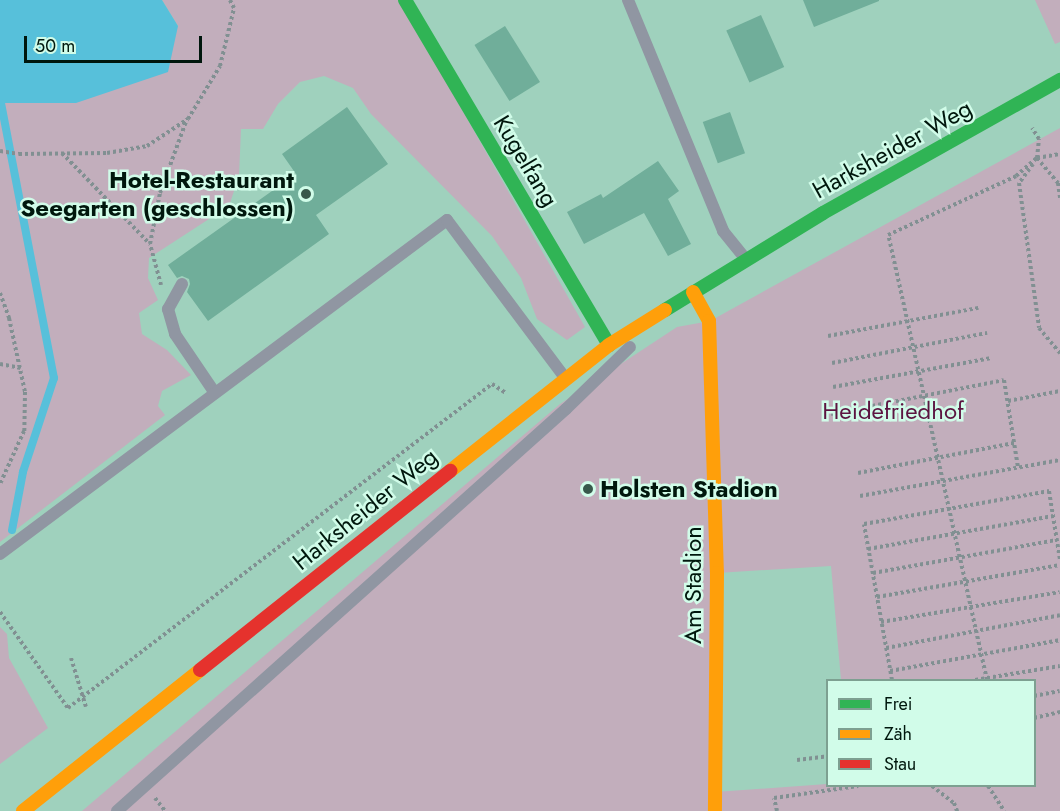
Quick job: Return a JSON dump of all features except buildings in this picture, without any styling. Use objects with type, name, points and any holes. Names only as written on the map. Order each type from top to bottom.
[{"type":"main road","name":"Kugelfang","points":[[405,0],[609,345]]},
{"type":"main road","name":"Harksheider Weg","points":[[23,811],[609,345],[823,213],[1060,80]]},
{"type":"main road","name":"Am Stadion","points":[[693,292],[710,321],[717,573],[715,811]]},
{"type":"lane","points":[[628,0],[723,231],[746,259]]},
{"type":"lane","points":[[0,554],[447,220],[565,378]]},
{"type":"lane","points":[[182,284],[168,309],[175,334],[215,393]]},
{"type":"lane","points":[[117,811],[566,409],[679,301]]},
{"type":"path","points":[[168,309],[150,244],[160,193],[188,119],[220,66],[234,8],[230,0]]},
{"type":"path","points":[[1019,104],[1039,139],[1037,158],[1019,183],[1039,328],[1060,352]]},
{"type":"path","points":[[0,151],[19,154],[107,153],[147,146],[188,119]]},
{"type":"path","points":[[62,152],[150,244]]},
{"type":"path","points":[[987,679],[909,321],[888,235],[1016,176],[1037,158],[1060,154]]},
{"type":"path","points":[[1037,158],[1058,183],[1060,198]]},
{"type":"path","points":[[0,293],[21,368],[25,392],[24,431],[0,484]]},
{"type":"path","points":[[828,336],[978,308]]},
{"type":"path","points":[[832,363],[987,333]]},
{"type":"path","points":[[833,387],[991,358]]},
{"type":"path","points":[[0,364],[21,368]]},
{"type":"path","points":[[831,414],[1004,380],[1018,467]]},
{"type":"path","points":[[0,612],[68,708],[492,384],[528,408]]},
{"type":"path","points":[[1008,401],[1060,391]]},
{"type":"path","points":[[858,473],[1014,443]]},
{"type":"path","points":[[860,496],[1060,460]]},
{"type":"path","points":[[892,679],[864,524],[1049,491],[1060,560]]},
{"type":"path","points":[[868,549],[1053,516]]},
{"type":"path","points":[[873,573],[1057,540]]},
{"type":"path","points":[[877,597],[1060,565]]},
{"type":"path","points":[[881,622],[1060,592]]},
{"type":"path","points":[[886,648],[1060,615]]},
{"type":"path","points":[[890,671],[1060,640]]},
{"type":"path","points":[[71,658],[86,707]]},
{"type":"path","points":[[992,679],[1060,666]]},
{"type":"path","points":[[1036,696],[1060,691]]},
{"type":"path","points":[[1036,718],[1060,712]]},
{"type":"path","points":[[797,760],[826,756]]},
{"type":"path","points":[[777,811],[774,798],[851,787]]},
{"type":"path","points":[[933,787],[954,803],[957,811]]},
{"type":"path","points":[[989,787],[1004,811]]},
{"type":"green space","points":[[162,0],[400,0],[585,327],[567,340],[537,319],[521,278],[492,236],[371,114],[353,88],[324,76],[300,82],[278,104],[263,129],[241,129],[239,176],[229,206],[149,258],[148,278],[158,300],[139,313],[142,334],[167,350],[191,375],[162,391],[158,406],[165,415],[0,542],[0,103],[76,103],[178,26]]},
{"type":"green space","points":[[1035,0],[1060,0],[1060,42],[1055,44]]},
{"type":"green space","name":"Heidefriedhof","points":[[1060,128],[1060,811],[82,811],[560,404],[677,327],[710,321]]},
{"type":"green space","points":[[0,627],[7,634],[9,658],[48,728],[0,764]]},
{"type":"water","points":[[0,0],[162,0],[178,26],[168,72],[76,103],[0,103]]},
{"type":"waterway","points":[[1,103],[54,378],[23,472],[12,530]]},
{"type":"traffic: fast","points":[[405,0],[609,345]]},
{"type":"traffic: fast","points":[[665,310],[823,213],[1060,80]]},
{"type":"traffic: slow","points":[[693,292],[709,321],[717,573],[715,811]]},
{"type":"traffic: slow","points":[[450,471],[609,345],[665,310]]},
{"type":"traffic: slow","points":[[23,811],[200,670]]},
{"type":"traffic: jam","points":[[200,670],[450,471]]},
{"type":"place","name":"Hotel-Restaurant Seegarten (geschlossen)","points":[[306,194]]},
{"type":"place","name":"Holsten Stadion","points":[[588,489]]}]
